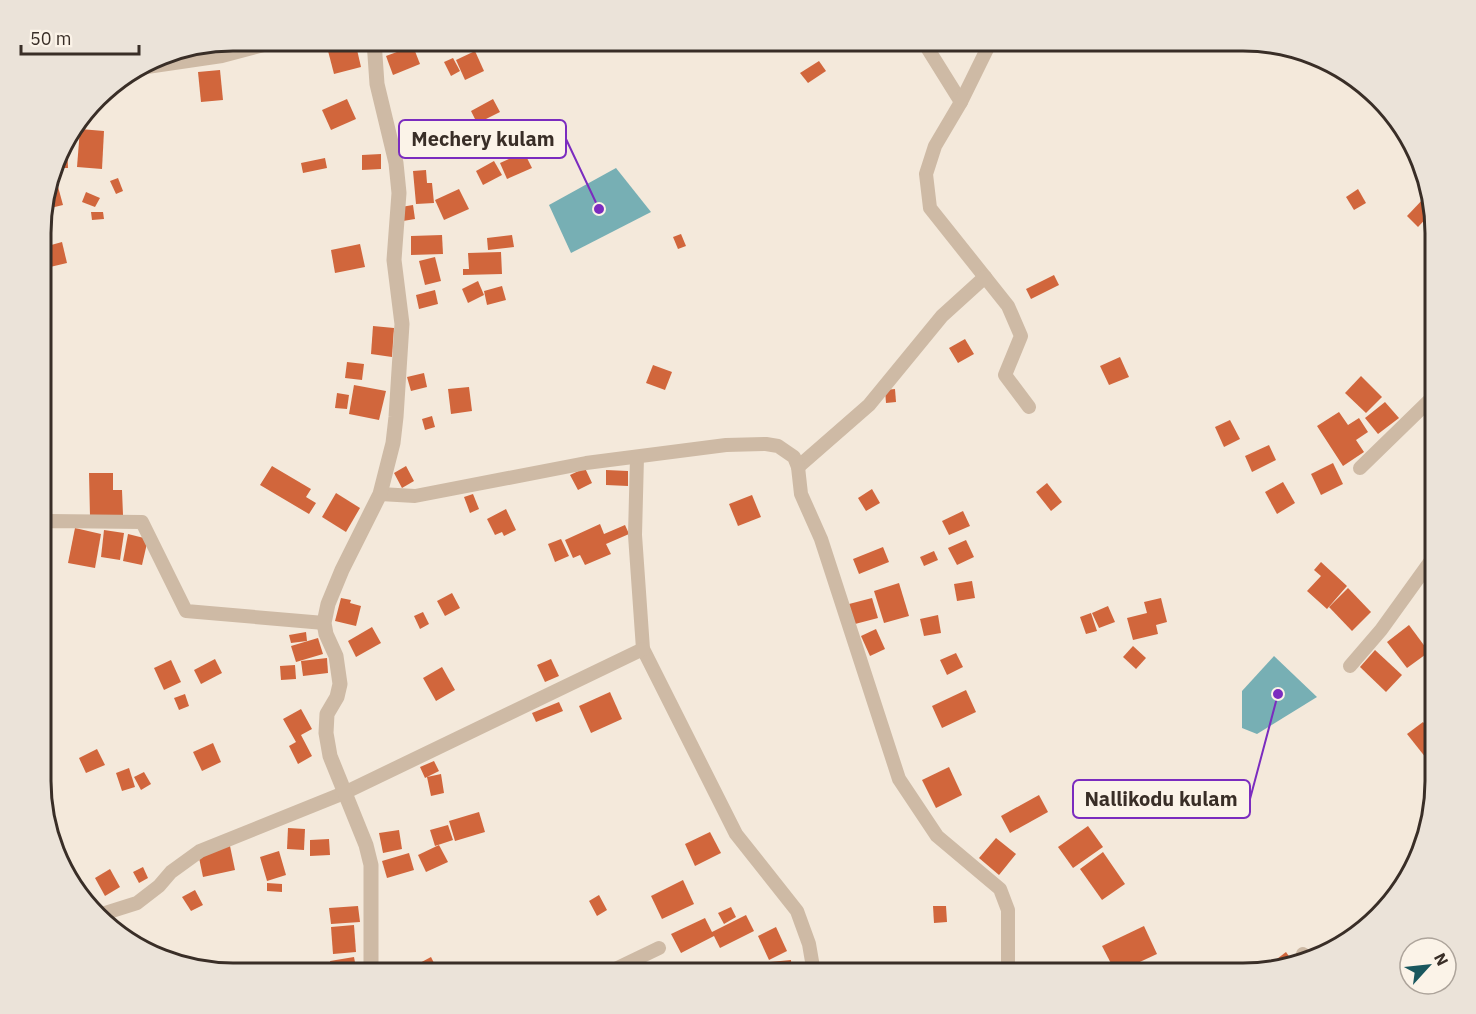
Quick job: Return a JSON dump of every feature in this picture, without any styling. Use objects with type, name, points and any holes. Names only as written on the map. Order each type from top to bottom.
[{"type":"street","points":[[168,64],[240,51]]},
{"type":"street","points":[[371,963],[371,865],[366,845],[330,756],[326,733],[327,714],[338,697],[340,684],[336,656],[326,634],[324,623],[328,604],[342,570],[380,494],[393,442],[402,324],[394,260],[399,193],[396,163],[377,84],[375,51]]},
{"type":"street","points":[[929,51],[961,102]]},
{"type":"street","points":[[986,51],[961,102],[934,146],[926,174],[930,208],[1008,306],[1021,336],[1005,375],[1029,407]]},
{"type":"street","points":[[798,467],[869,405],[942,316],[985,277]]},
{"type":"street","points":[[1360,468],[1425,405]]},
{"type":"street","points":[[380,494],[415,496],[586,463],[726,445],[778,446],[794,457],[798,467],[801,494],[821,539],[899,779],[937,836],[1000,889],[1008,910],[1008,963]]},
{"type":"street","points":[[637,457],[635,535],[643,649],[736,834],[797,911],[809,944],[812,963]]},
{"type":"street","points":[[51,521],[142,522],[186,611],[324,623]]},
{"type":"street","points":[[1350,666],[1381,630],[1425,569]]},
{"type":"street","points":[[107,912],[137,903],[200,851],[344,793],[643,649]]},
{"type":"street","points":[[628,963],[659,948]]},
{"type":"water","points":[[616,168],[651,212],[571,253],[549,205]]},
{"type":"water","points":[[1274,656],[1317,697],[1257,734],[1242,728],[1242,691]]},
{"type":"building","points":[[328,51],[357,51],[361,67],[334,74]]},
{"type":"building","points":[[400,51],[415,51],[420,64],[393,75],[386,56]]},
{"type":"building","points":[[475,51],[484,71],[465,80],[456,60]]},
{"type":"building","points":[[453,58],[460,71],[451,76],[444,62]]},
{"type":"building","points":[[819,61],[826,71],[808,83],[800,73]]},
{"type":"building","points":[[220,70],[223,100],[201,102],[198,72]]},
{"type":"building","points":[[347,99],[356,119],[331,130],[322,110]]},
{"type":"building","points":[[493,99],[500,112],[478,123],[488,142],[477,148],[466,128],[477,123],[471,111]]},
{"type":"building","points":[[84,129],[104,131],[102,169],[77,167],[79,136]]},
{"type":"building","points":[[524,152],[532,168],[507,179],[500,163]]},
{"type":"building","points":[[381,154],[381,169],[362,170],[362,155]]},
{"type":"building","points":[[68,158],[68,168],[64,168]]},
{"type":"building","points":[[325,158],[327,168],[303,173],[301,163]]},
{"type":"building","points":[[494,161],[502,175],[483,185],[476,171]]},
{"type":"building","points":[[426,170],[427,183],[432,183],[434,203],[416,204],[413,171]]},
{"type":"building","points":[[118,178],[123,191],[116,194],[110,181]]},
{"type":"building","points":[[57,185],[63,205],[53,207]]},
{"type":"building","points":[[459,189],[469,209],[444,220],[435,200]]},
{"type":"building","points":[[1358,189],[1366,203],[1354,210],[1346,197]]},
{"type":"building","points":[[86,192],[100,198],[95,207],[82,202]]},
{"type":"building","points":[[1421,201],[1425,220],[1418,227],[1407,216]]},
{"type":"building","points":[[413,205],[415,219],[403,221],[401,207]]},
{"type":"building","points":[[91,212],[103,212],[104,219],[92,220]]},
{"type":"building","points":[[681,234],[686,246],[678,249],[673,237]]},
{"type":"building","points":[[442,235],[443,254],[411,255],[411,236]]},
{"type":"building","points":[[512,235],[514,247],[488,250],[487,238]]},
{"type":"building","points":[[62,242],[67,263],[51,267],[51,245]]},
{"type":"building","points":[[360,244],[365,267],[335,273],[331,250]]},
{"type":"building","points":[[501,252],[502,274],[463,275],[463,269],[469,269],[468,253]]},
{"type":"building","points":[[435,257],[441,281],[425,285],[419,261]]},
{"type":"building","points":[[1054,275],[1059,285],[1031,299],[1026,289]]},
{"type":"building","points":[[478,281],[484,295],[468,303],[462,289]]},
{"type":"building","points":[[502,286],[506,300],[487,305],[484,291]]},
{"type":"building","points":[[435,290],[438,304],[419,309],[416,295]]},
{"type":"building","points":[[373,326],[394,328],[392,357],[371,354]]},
{"type":"building","points":[[965,339],[974,354],[958,363],[949,348]]},
{"type":"building","points":[[1120,357],[1129,377],[1109,385],[1100,366]]},
{"type":"building","points":[[347,362],[364,364],[362,380],[345,378]]},
{"type":"building","points":[[653,365],[672,372],[665,390],[646,383]]},
{"type":"building","points":[[424,373],[427,387],[411,391],[407,377]]},
{"type":"building","points":[[1361,376],[1382,397],[1366,413],[1345,393]]},
{"type":"building","points":[[354,385],[386,391],[379,420],[349,414]]},
{"type":"building","points":[[469,387],[472,411],[451,414],[448,389]]},
{"type":"building","points":[[895,389],[896,402],[886,403],[885,390]]},
{"type":"building","points":[[337,393],[349,395],[347,409],[335,408]]},
{"type":"building","points":[[1385,402],[1399,418],[1378,434],[1365,418]]},
{"type":"building","points":[[1339,412],[1348,425],[1359,418],[1368,432],[1356,440],[1364,452],[1343,466],[1317,426]]},
{"type":"building","points":[[432,416],[435,427],[425,430],[422,419]]},
{"type":"building","points":[[1230,420],[1240,439],[1224,447],[1215,427]]},
{"type":"building","points":[[1269,445],[1276,460],[1252,472],[1245,456]]},
{"type":"building","points":[[1333,463],[1343,484],[1321,495],[1311,474]]},
{"type":"building","points":[[272,466],[311,489],[306,497],[316,503],[309,514],[260,485]]},
{"type":"building","points":[[406,466],[414,481],[402,488],[394,473]]},
{"type":"building","points":[[585,468],[592,483],[578,490],[570,475]]},
{"type":"building","points":[[606,470],[628,471],[628,486],[606,485]]},
{"type":"building","points":[[89,473],[113,473],[113,490],[122,490],[123,515],[90,516]]},
{"type":"building","points":[[1283,482],[1295,503],[1277,514],[1265,492]]},
{"type":"building","points":[[1047,483],[1062,502],[1051,511],[1036,492]]},
{"type":"building","points":[[872,489],[880,503],[866,511],[858,498]]},
{"type":"building","points":[[336,493],[360,508],[346,532],[322,517]]},
{"type":"building","points":[[473,494],[479,509],[470,513],[464,497]]},
{"type":"building","points":[[752,495],[761,517],[738,526],[729,504]]},
{"type":"building","points":[[506,509],[516,530],[504,536],[502,532],[495,535],[487,519]]},
{"type":"building","points":[[963,511],[970,526],[949,535],[942,521]]},
{"type":"building","points":[[600,524],[604,534],[625,525],[629,534],[606,544],[611,554],[585,565],[580,555],[573,558],[565,540]]},
{"type":"building","points":[[75,528],[101,534],[95,568],[68,563]]},
{"type":"building","points":[[104,530],[124,533],[120,560],[101,557]]},
{"type":"building","points":[[128,534],[148,539],[142,565],[123,561]]},
{"type":"building","points":[[561,539],[569,556],[555,562],[548,544]]},
{"type":"building","points":[[966,540],[974,557],[957,565],[948,548]]},
{"type":"building","points":[[883,547],[889,562],[859,574],[853,559]]},
{"type":"building","points":[[934,551],[938,560],[924,566],[920,557]]},
{"type":"building","points":[[1321,562],[1347,586],[1327,609],[1307,591],[1321,576],[1314,570]]},
{"type":"building","points":[[972,581],[975,598],[957,601],[954,584]]},
{"type":"building","points":[[899,583],[909,616],[884,623],[874,591]]},
{"type":"building","points":[[1348,588],[1371,612],[1352,631],[1329,607]]},
{"type":"building","points":[[452,593],[460,608],[445,616],[437,601]]},
{"type":"building","points":[[341,598],[351,600],[350,603],[361,606],[356,626],[335,621]]},
{"type":"building","points":[[872,598],[878,618],[855,624],[849,604]]},
{"type":"building","points":[[1161,598],[1167,622],[1156,625],[1158,634],[1133,640],[1127,618],[1147,613],[1144,602]]},
{"type":"building","points":[[1108,606],[1115,622],[1099,628],[1092,613]]},
{"type":"building","points":[[423,612],[429,624],[420,629],[414,616]]},
{"type":"building","points":[[1091,613],[1097,631],[1086,634],[1080,617]]},
{"type":"building","points":[[938,615],[941,633],[924,636],[920,619]]},
{"type":"building","points":[[1409,625],[1425,647],[1425,655],[1407,668],[1387,642]]},
{"type":"building","points":[[372,627],[381,643],[356,657],[348,641]]},
{"type":"building","points":[[876,629],[885,649],[870,656],[861,636]]},
{"type":"building","points":[[306,632],[307,641],[291,643],[289,635]]},
{"type":"building","points":[[318,638],[323,654],[296,662],[291,646]]},
{"type":"building","points":[[1133,646],[1146,658],[1136,669],[1123,657]]},
{"type":"building","points":[[1375,650],[1402,675],[1386,692],[1360,667]]},
{"type":"building","points":[[956,653],[963,667],[947,675],[940,660]]},
{"type":"building","points":[[327,658],[328,673],[303,676],[301,661]]},
{"type":"building","points":[[215,659],[222,673],[201,684],[194,670]]},
{"type":"building","points":[[551,659],[559,676],[545,682],[537,665]]},
{"type":"building","points":[[171,660],[181,682],[164,690],[154,668]]},
{"type":"building","points":[[295,665],[296,679],[281,680],[280,666]]},
{"type":"building","points":[[442,667],[455,690],[436,701],[423,678]]},
{"type":"building","points":[[966,690],[976,712],[942,728],[932,706]]},
{"type":"building","points":[[610,692],[622,719],[591,733],[579,706]]},
{"type":"building","points":[[185,694],[189,706],[179,710],[174,698]]},
{"type":"building","points":[[559,702],[563,711],[536,722],[532,713]]},
{"type":"building","points":[[301,709],[312,729],[301,735],[312,756],[298,764],[289,746],[296,742],[283,719]]},
{"type":"building","points":[[1423,722],[1425,724],[1425,757],[1407,734]]},
{"type":"building","points":[[213,743],[221,762],[202,771],[193,752]]},
{"type":"building","points":[[97,749],[105,765],[86,773],[79,758]]},
{"type":"building","points":[[434,761],[439,771],[425,778],[420,767]]},
{"type":"building","points":[[949,767],[962,795],[936,808],[922,780]]},
{"type":"building","points":[[129,768],[135,787],[122,791],[116,773]]},
{"type":"building","points":[[144,772],[151,784],[141,790],[134,777]]},
{"type":"building","points":[[441,774],[444,793],[431,796],[427,777]]},
{"type":"building","points":[[1039,795],[1048,812],[1010,833],[1001,816]]},
{"type":"building","points":[[479,812],[485,832],[455,841],[449,821]]},
{"type":"building","points":[[448,825],[453,840],[435,846],[430,830]]},
{"type":"building","points":[[1088,826],[1103,847],[1073,868],[1058,847]]},
{"type":"building","points":[[288,828],[305,829],[304,850],[287,849]]},
{"type":"building","points":[[399,830],[402,849],[383,853],[379,833]]},
{"type":"building","points":[[710,832],[721,853],[695,866],[685,844]]},
{"type":"building","points":[[996,838],[1016,854],[999,875],[979,858]]},
{"type":"building","points":[[329,839],[330,855],[310,856],[310,840]]},
{"type":"building","points":[[439,845],[448,862],[426,872],[418,855]]},
{"type":"building","points":[[230,846],[235,870],[203,877],[198,853]]},
{"type":"building","points":[[279,851],[286,875],[267,881],[260,857]]},
{"type":"building","points":[[1103,852],[1125,884],[1102,900],[1080,869]]},
{"type":"building","points":[[409,853],[414,870],[387,878],[382,861]]},
{"type":"building","points":[[143,867],[148,878],[139,883],[133,872]]},
{"type":"building","points":[[110,869],[120,887],[105,896],[95,878]]},
{"type":"building","points":[[683,880],[694,904],[662,919],[651,896]]},
{"type":"building","points":[[267,883],[282,884],[282,892],[267,891]]},
{"type":"building","points":[[195,890],[203,905],[191,911],[182,897]]},
{"type":"building","points":[[599,895],[607,910],[597,916],[589,901]]},
{"type":"building","points":[[358,906],[360,922],[331,924],[329,908]]},
{"type":"building","points":[[933,906],[946,906],[947,922],[934,923]]},
{"type":"building","points":[[731,907],[736,917],[724,924],[718,913]]},
{"type":"building","points":[[746,915],[754,931],[720,948],[714,936],[681,953],[671,934],[705,918],[712,932]]},
{"type":"building","points":[[354,925],[356,952],[333,954],[331,927]]},
{"type":"building","points":[[1144,926],[1157,954],[1138,963],[1111,963],[1102,946]]},
{"type":"building","points":[[776,927],[787,951],[769,960],[758,936]]},
{"type":"building","points":[[1286,952],[1290,957],[1277,959]]},
{"type":"building","points":[[354,957],[355,963],[330,963],[330,961]]},
{"type":"building","points":[[431,957],[434,963],[420,963]]},
{"type":"building","points":[[791,960],[791,963],[770,963]]},
{"type":"place","name":"Mechery kulam","points":[[599,209]]},
{"type":"place","name":"Nallikodu kulam","points":[[1278,694]]}]
